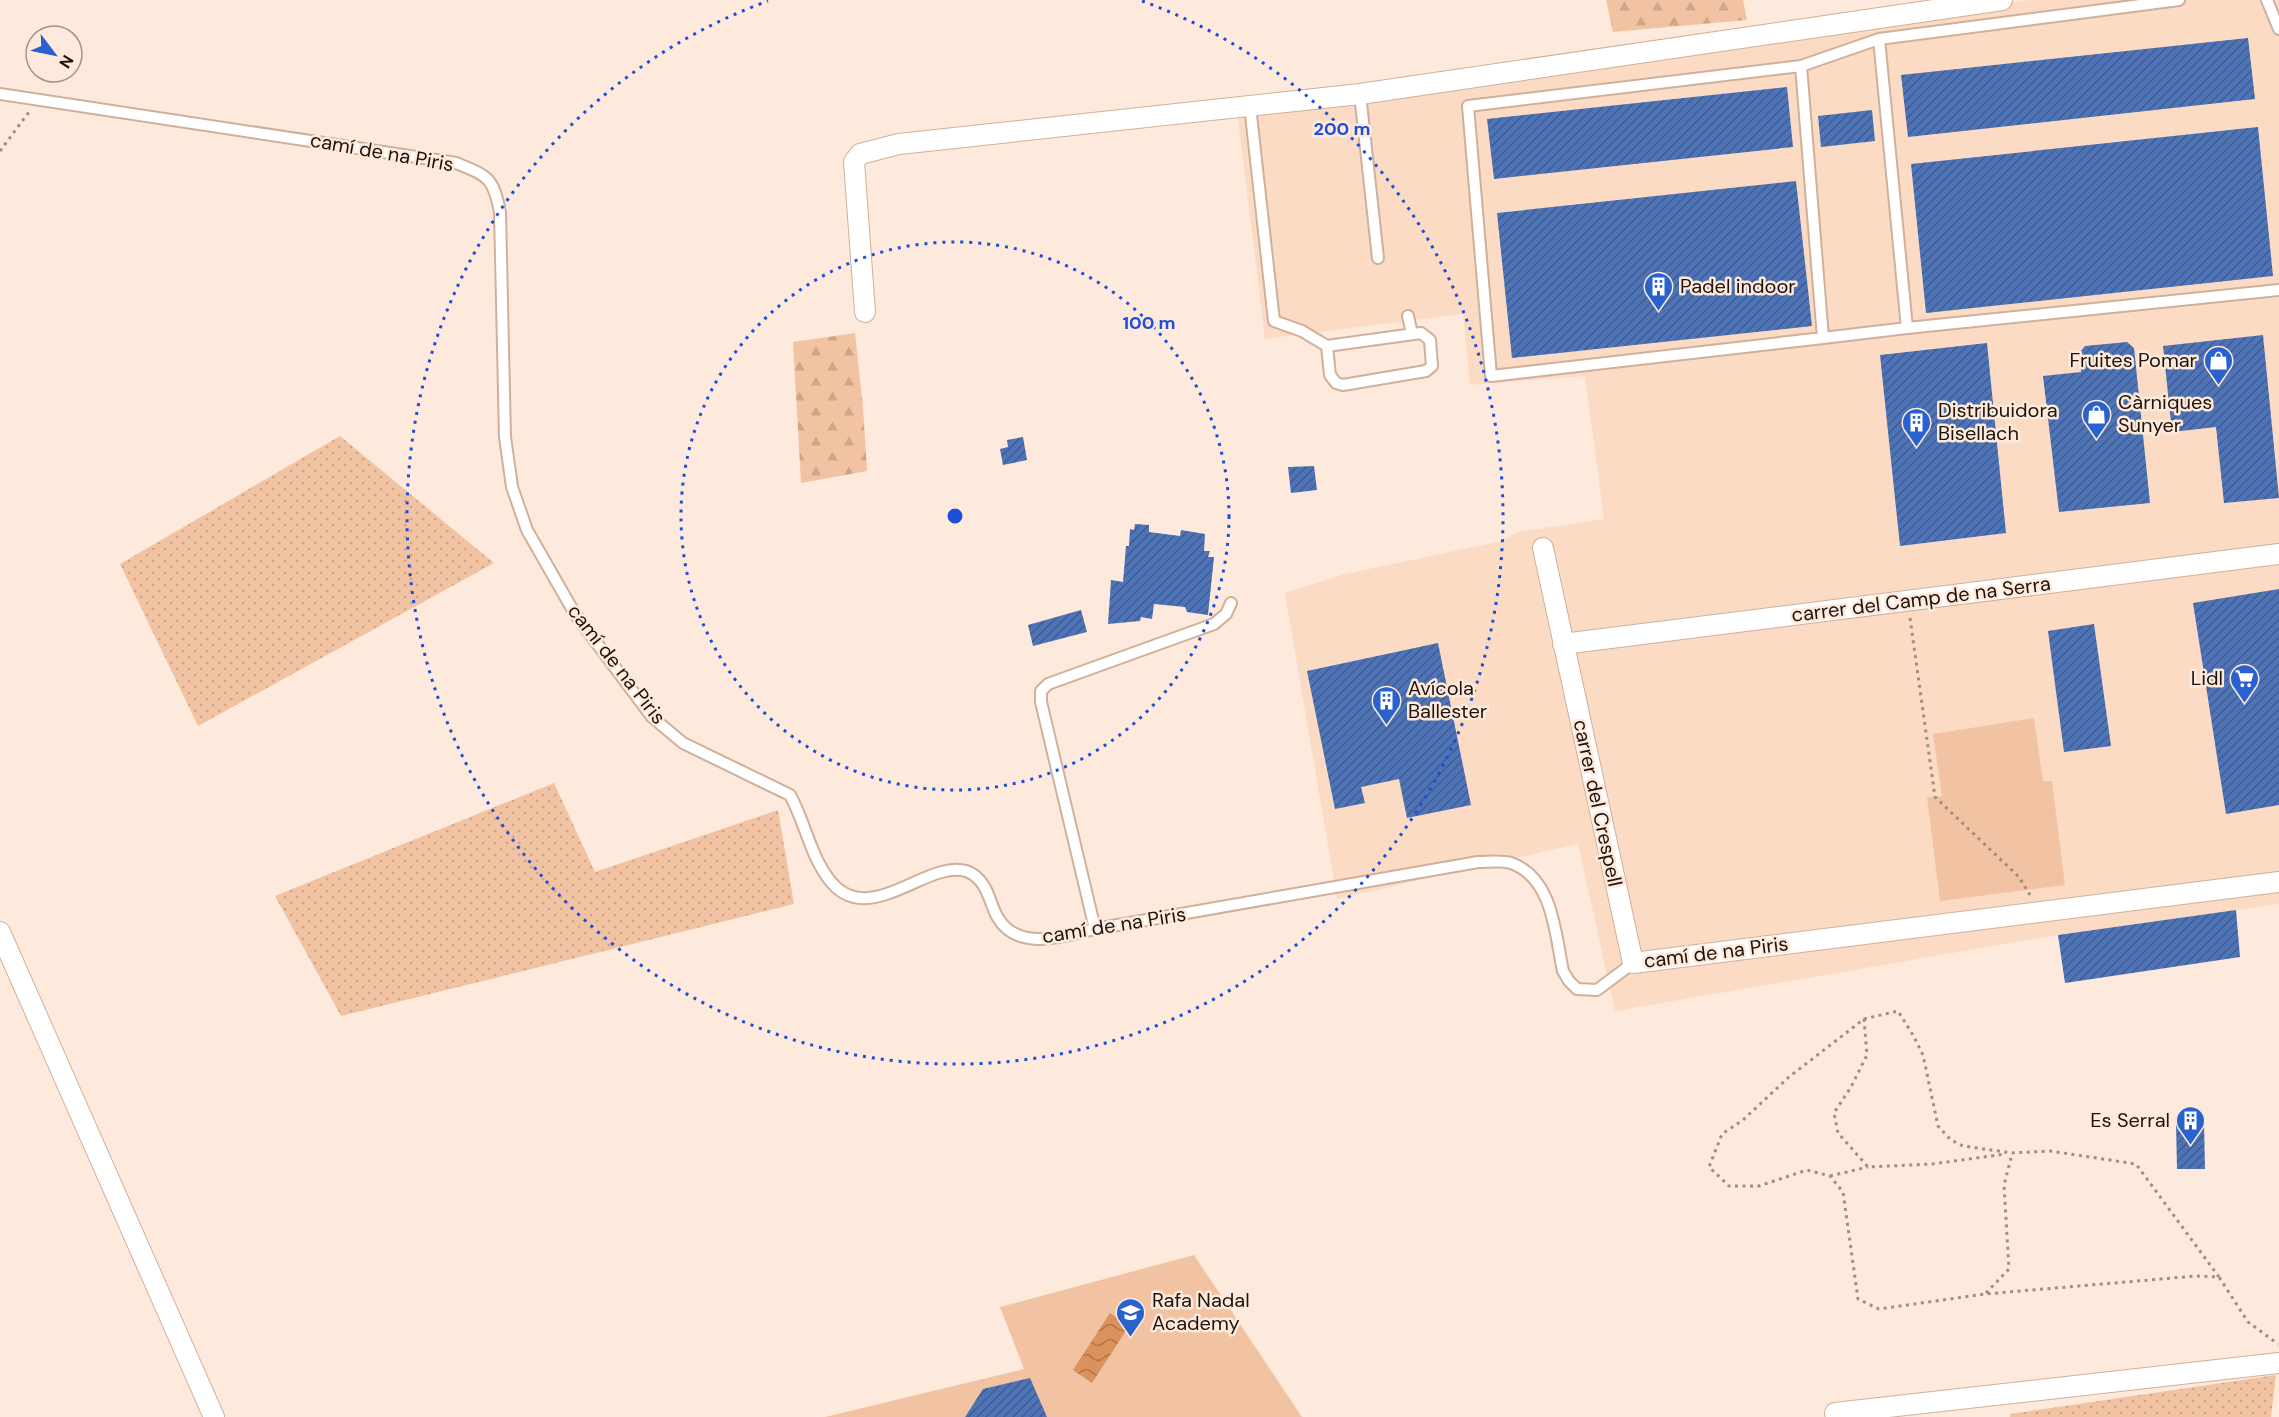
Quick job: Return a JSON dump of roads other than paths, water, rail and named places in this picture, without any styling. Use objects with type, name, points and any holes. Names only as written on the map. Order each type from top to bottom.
[{"type":"street","points":[[865,312],[854,162],[860,154],[899,144],[1360,94],[2002,0]]},
{"type":"street","name":"carrer del Crespell","points":[[1543,548],[1633,963]]},
{"type":"street","name":"carrer del Camp de na Serra","points":[[1563,644],[2279,554]]},
{"type":"street","name":"camí de na Piris","points":[[1633,963],[2279,882]]},
{"type":"street","points":[[0,932],[214,1417]]},
{"type":"street","points":[[1835,1413],[2279,1363]]},
{"type":"lane","points":[[2179,0],[1879,39],[1801,66],[1468,106],[1491,375],[1907,328],[2279,290]]},
{"type":"lane","points":[[2267,0],[2279,29]]},
{"type":"lane","points":[[1879,39],[1907,328]]},
{"type":"lane","points":[[1801,66],[1823,338]]},
{"type":"lane","name":"camí de na Piris","points":[[0,94],[456,163],[485,175],[496,191],[500,212],[505,437],[512,487],[527,530],[575,614],[652,717],[683,743],[790,795],[820,865],[838,890],[856,898],[880,896],[953,868],[967,871],[977,877],[986,889],[999,919],[1017,934],[1026,938],[1055,938],[1478,862],[1509,862],[1531,873],[1548,900],[1563,971],[1576,989],[1597,990],[1633,963]]},
{"type":"lane","points":[[1360,94],[1378,258]]},
{"type":"lane","points":[[1250,106],[1274,321],[1302,331],[1327,346],[1421,333],[1430,340],[1432,366],[1425,372],[1344,385],[1336,383],[1330,375],[1327,346]]},
{"type":"lane","points":[[1408,316],[1412,334]]},
{"type":"lane","points":[[1095,929],[1041,702],[1041,691],[1048,684],[1214,624],[1226,614],[1231,603]]},
{"type":"water","points":[[1110,1313],[1129,1326],[1092,1383],[1073,1370]]},
{"type":"place","name":"Padel indoor","points":[[1659,312]]},
{"type":"place","name":"Fruites Pomar","points":[[2218,386]]},
{"type":"place","name":"Càrniques Sunyer","points":[[2097,440]]},
{"type":"place","name":"Distribuidora Bisellach","points":[[1917,448]]},
{"type":"place","name":"Lidl","points":[[2244,704]]},
{"type":"place","name":"Avícola Ballester","points":[[1387,726]]},
{"type":"place","name":"Es Serral","points":[[2191,1146]]},
{"type":"place","name":"Rafa Nadal Academy","points":[[1131,1338]]}]
